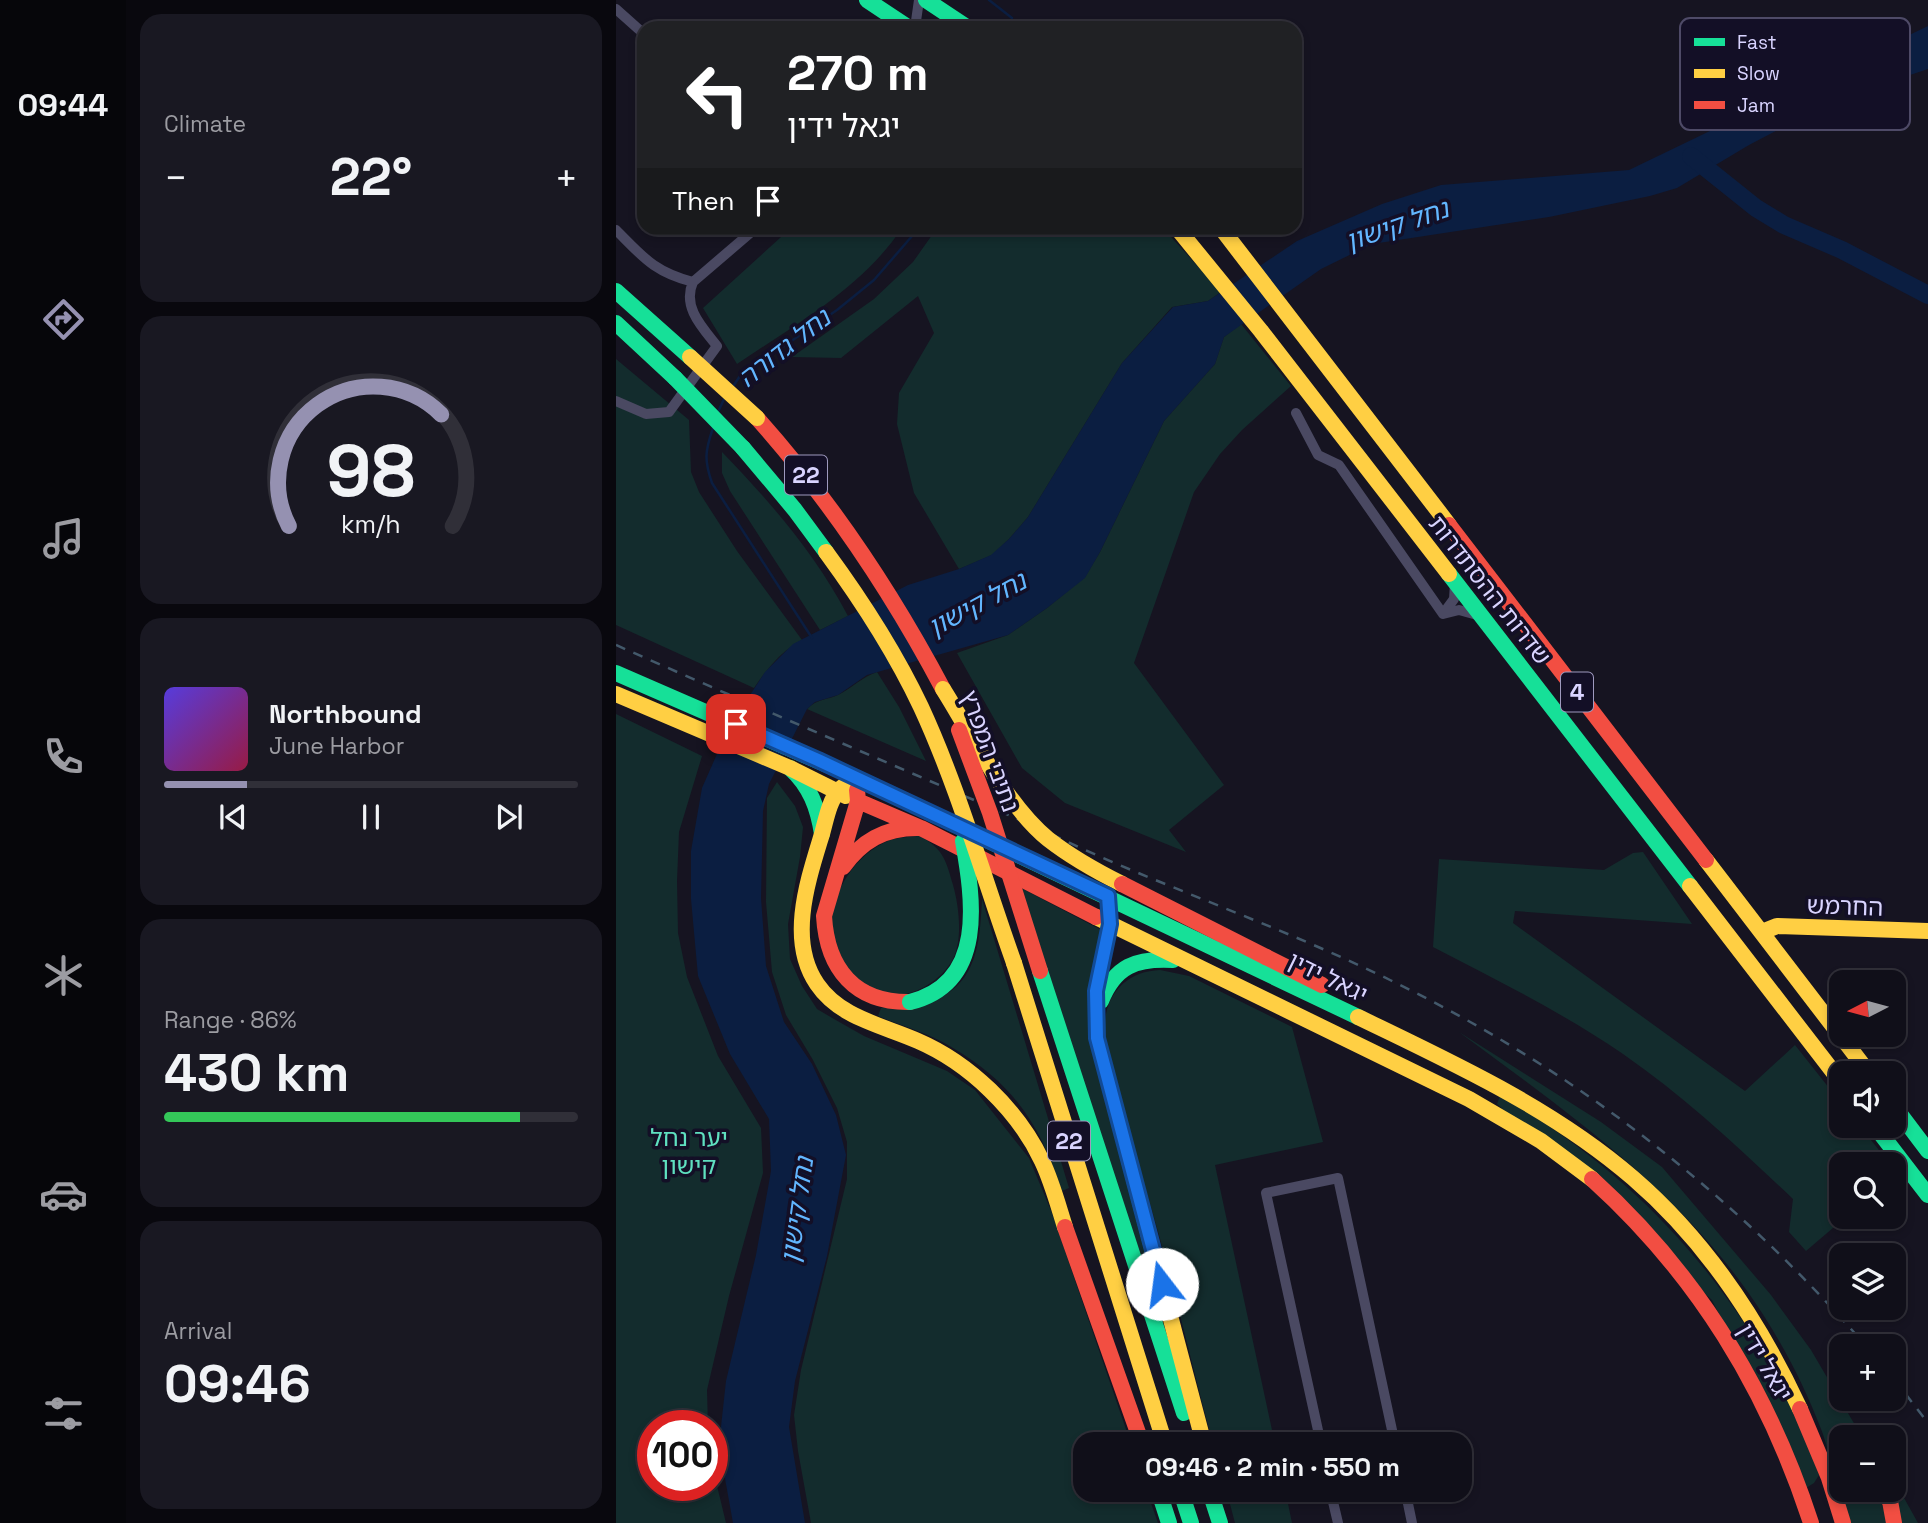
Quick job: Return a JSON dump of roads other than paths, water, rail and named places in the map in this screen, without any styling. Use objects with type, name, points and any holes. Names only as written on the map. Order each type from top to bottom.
[{"type":"main road","points":[[867,0],[898,21]]},
{"type":"main road","points":[[926,0],[958,21]]},
{"type":"main road","name":"שדרות ההסתדרות","points":[[1184,235],[1199,251],[1829,1066]]},
{"type":"main road","name":"שדרות ההסתדרות","points":[[1227,235],[1859,1061]]},
{"type":"main road","name":"נתיבי המפרץ","points":[[616,291],[690,356],[786,448],[851,534],[893,598],[943,690],[990,813],[1190,1432]]},
{"type":"main road","name":"נתיבי המפרץ","points":[[619,326],[675,378],[743,448],[795,510],[859,597],[925,715],[1014,963],[1161,1432]]},
{"type":"main road","name":"יגאל ידין","points":[[616,673],[799,751],[1108,896],[1465,1068],[1578,1136],[1652,1196],[1716,1269],[1781,1369],[1829,1472]]},
{"type":"main road","points":[[943,690],[1002,785],[1046,838],[1092,870],[1342,995],[1465,1068]]},
{"type":"main road","name":"יגאל ידין","points":[[616,694],[790,768],[858,802],[920,828],[1183,961],[1469,1099],[1530,1134],[1583,1171],[1630,1217],[1675,1267],[1754,1384],[1779,1435],[1810,1519]]},
{"type":"main road","points":[[790,768],[799,775],[810,791],[822,835]]},
{"type":"main road","points":[[857,778],[858,802],[830,893],[823,931],[826,947],[847,980],[861,992],[880,1001],[921,1000],[939,989],[955,974],[964,959],[969,942],[972,906],[955,795]]},
{"type":"main road","points":[[857,778],[837,792],[805,891],[802,947],[817,985],[833,1002],[850,1014],[934,1049],[975,1075],[1006,1106],[1026,1133],[1042,1161],[1138,1432]]},
{"type":"main road","points":[[830,893],[844,865],[857,848],[871,837],[898,828],[920,828]]},
{"type":"main road","points":[[1108,896],[1110,924],[1096,991],[1096,1018],[1102,1063],[1201,1432]]},
{"type":"main road","name":"החרמש","points":[[1762,933],[1777,926],[1928,931]]},
{"type":"main road","points":[[1096,1018],[1105,989],[1127,964],[1150,958],[1183,961]]},
{"type":"main road","points":[[1906,1122],[1928,1151]]},
{"type":"main road","points":[[1884,1138],[1928,1195]]},
{"type":"main road","points":[[1125,1319],[1156,1432]]},
{"type":"main road","points":[[1810,1519],[1821,1499],[1829,1494]]},
{"type":"main road","points":[[1162,1502],[1169,1523]]},
{"type":"main road","points":[[1175,1502],[1181,1523]]},
{"type":"main road","points":[[1184,1502],[1191,1523]]},
{"type":"main road","points":[[1214,1502],[1223,1523]]},
{"type":"main road","points":[[1219,1502],[1223,1523]]},
{"type":"main road","name":"יגאל ידין","points":[[1839,1502],[1843,1523]]},
{"type":"main road","points":[[1890,1502],[1894,1523]]},
{"type":"street","points":[[908,21],[919,0]]},
{"type":"street","points":[[616,9],[637,28]]},
{"type":"street","points":[[616,230],[649,264],[672,276],[692,282]]},
{"type":"street","points":[[616,401],[646,414],[669,412],[717,345],[693,315],[688,292],[692,282],[749,235]]},
{"type":"street","points":[[1296,412],[1318,455],[1339,466],[1443,614]]},
{"type":"street","points":[[1443,614],[1454,599],[1455,582]]},
{"type":"street","points":[[1443,614],[1459,610],[1481,617]]},
{"type":"street","points":[[1318,1432],[1266,1194],[1338,1178],[1392,1432]]},
{"type":"street","points":[[1333,1502],[1338,1523]]},
{"type":"street","points":[[1408,1502],[1412,1523]]},
{"type":"water","points":[[1928,26],[1928,69],[1910,75],[1910,35]]},
{"type":"water","name":"נחל קישון","points":[[1712,130],[1778,130],[1677,188],[1549,217],[1372,244],[1321,269],[1224,337],[1215,364],[1164,421],[1085,578],[1008,635],[867,675],[838,695],[815,702],[807,709],[769,784],[763,811],[761,898],[766,966],[784,1022],[812,1064],[836,1115],[846,1155],[827,1256],[795,1381],[789,1427],[805,1523],[733,1523],[728,1495],[728,1410],[723,1410],[726,1381],[756,1255],[771,1171],[769,1119],[730,1054],[698,976],[691,899],[691,851],[702,788],[728,729],[765,672],[793,644],[908,585],[959,569],[991,555],[1009,539],[1028,517],[1122,363],[1173,307],[1208,301],[1297,241],[1382,204],[1441,185],[1629,170]]},
{"type":"waterway","name":"נחל גדורה","points":[[989,0],[1012,18]]},
{"type":"waterway","points":[[1691,156],[1756,208],[1784,225],[1842,250],[1928,295]]},
{"type":"waterway","name":"נחל גדורה","points":[[734,385],[740,376],[837,310],[874,280],[913,235]]},
{"type":"waterway","name":"נחל גדורה","points":[[718,412],[724,399]]},
{"type":"waterway","name":"נחל גדורה","points":[[713,428],[706,456],[712,483],[812,638]]},
{"type":"railway","points":[[616,645],[1103,858],[1319,947],[1457,1015],[1586,1094],[1647,1139],[1762,1237],[1855,1334]]},
{"type":"railway","points":[[1906,1395],[1928,1423]]},
{"type":"park label","name":"יער נחל קישון","points":[[689,1151]]}]
